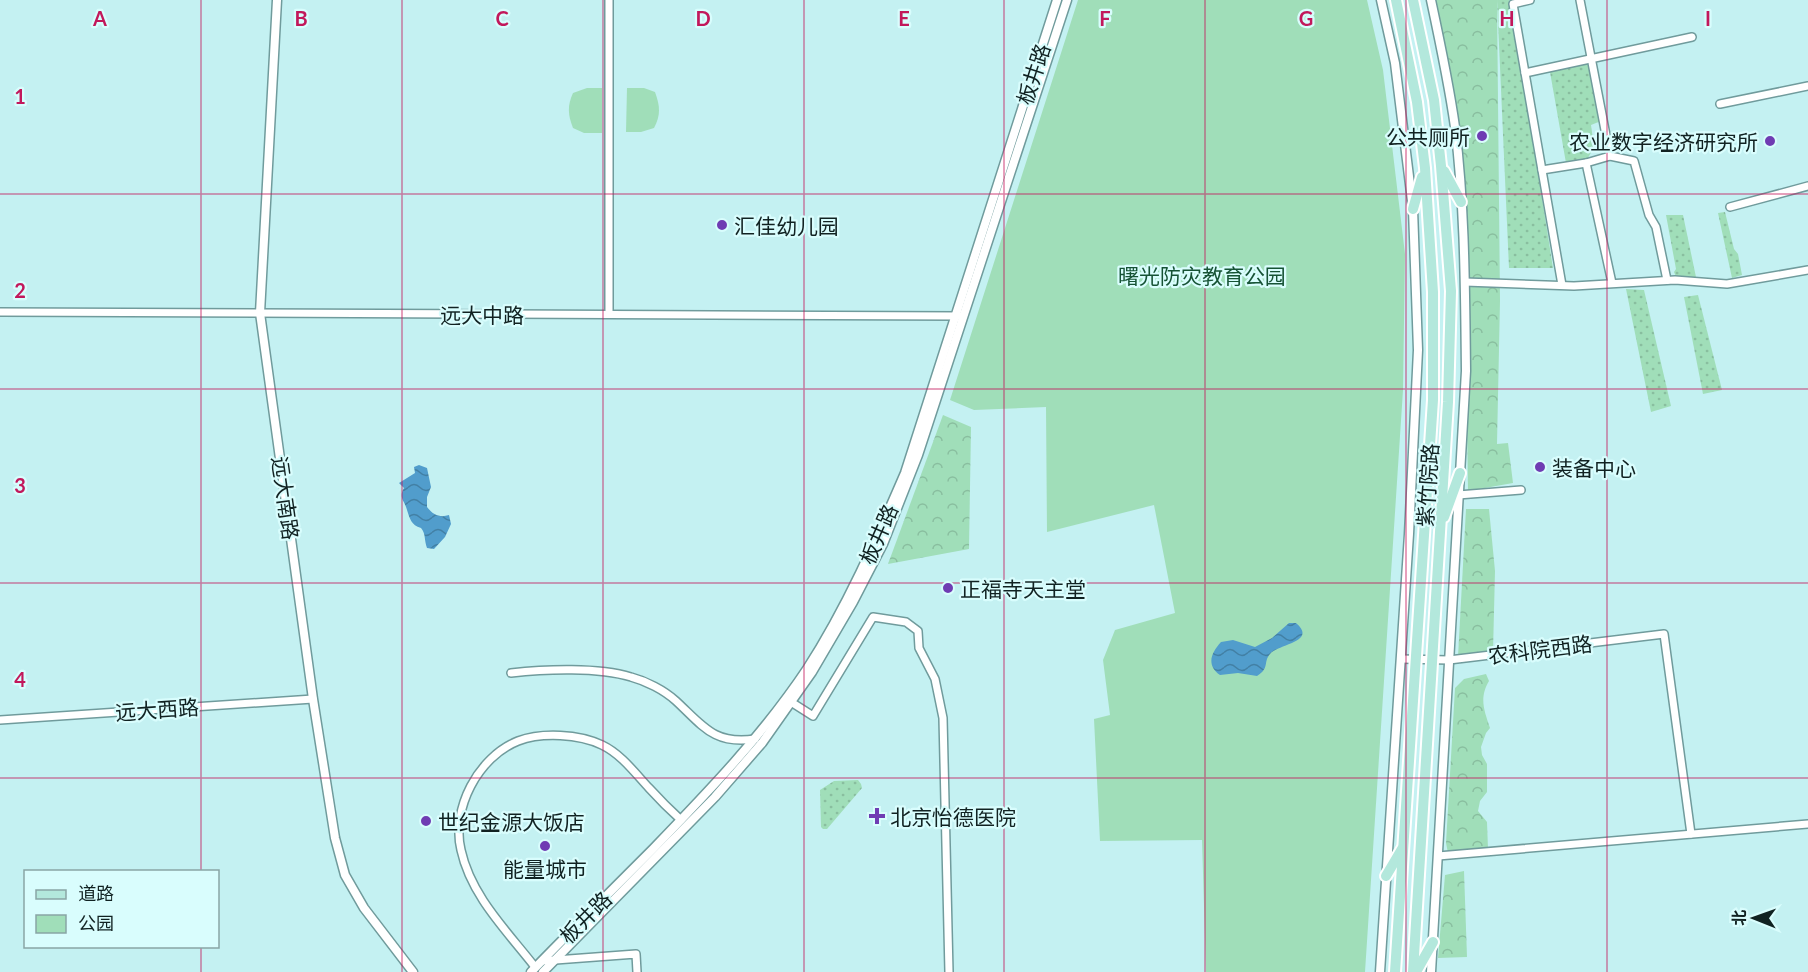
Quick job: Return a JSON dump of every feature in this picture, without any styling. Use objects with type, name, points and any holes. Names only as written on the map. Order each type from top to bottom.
[{"type":"main road","name":"紫竹院路","points":[[1395,972],[1433,400],[1433,292],[1425,168],[1417,102],[1396,0]]},
{"type":"main road","name":"紫竹院路","points":[[1413,0],[1434,100],[1442,166],[1451,291],[1448,402],[1431,659],[1415,972]]},
{"type":"main road","points":[[1442,166],[1461,202]]},
{"type":"main road","points":[[1413,209],[1425,168]]},
{"type":"main road","points":[[1440,528],[1460,473]]},
{"type":"main road","points":[[1386,876],[1404,846]]},
{"type":"main road","points":[[1415,972],[1433,942]]},
{"type":"street","name":"远大南路","points":[[277,0],[260,314],[313,699],[335,838],[345,875],[364,908],[413,972]]},
{"type":"street","points":[[609,0],[609,314]]},
{"type":"street","name":"板井路","points":[[538,968],[708,792],[754,739],[807,669],[847,600],[876,541],[908,463],[960,316],[1057,0]]},
{"type":"street","points":[[554,961],[715,797],[762,742],[812,672],[853,602],[883,544],[918,455],[960,316],[1067,0]]},
{"type":"street","name":"紫竹院路","points":[[1380,972],[1401,659],[1418,350],[1413,209],[1395,63],[1381,0]]},
{"type":"street","name":"紫竹院路","points":[[1431,0],[1455,128],[1465,282],[1466,370],[1431,972]]},
{"type":"street","points":[[1530,0],[1513,4],[1562,285]]},
{"type":"street","points":[[1580,0],[1593,58],[1610,156]]},
{"type":"street","points":[[1525,73],[1692,37]]},
{"type":"street","points":[[1720,104],[1808,86]]},
{"type":"street","points":[[1542,170],[1586,163],[1610,156],[1634,161],[1649,215],[1656,227],[1667,280]]},
{"type":"street","points":[[1586,163],[1612,283]]},
{"type":"street","points":[[1730,207],[1808,186]]},
{"type":"street","points":[[1465,282],[1562,285],[1667,280],[1727,284],[1808,270]]},
{"type":"street","name":"远大中路","points":[[0,312],[960,316]]},
{"type":"street","points":[[1458,495],[1521,490]]},
{"type":"street","points":[[791,702],[813,716],[873,616],[906,622],[918,631],[919,648],[935,679],[943,718],[949,972]]},
{"type":"street","name":"农科院西路","points":[[1401,659],[1449,660],[1664,633],[1691,834]]},
{"type":"street","points":[[512,673],[545,669],[631,677],[657,688],[674,699],[705,730],[727,739],[740,741],[754,739]]},
{"type":"street","name":"远大西路","points":[[0,720],[313,699]]},
{"type":"street","points":[[637,972],[636,954],[554,961],[538,968],[485,903],[472,882],[460,849],[460,818],[464,799],[486,765],[502,749],[518,741],[556,735],[583,739],[602,745],[616,754],[681,820]]},
{"type":"street","points":[[1438,856],[1808,824]]},
{"type":"green space","name":"曙光防灾教育公园","points":[[1078,0],[1367,0],[1383,70],[1405,254],[1403,390],[1365,972],[1206,972],[1202,840],[1100,841],[1094,719],[1110,715],[1103,660],[1115,630],[1175,613],[1154,505],[1047,532],[1046,407],[974,410],[950,400]]},
{"type":"green space","points":[[1436,0],[1497,0],[1500,301],[1497,444],[1508,443],[1513,483],[1468,491],[1460,134]]},
{"type":"green space","points":[[1497,0],[1509,0],[1514,20],[1553,268],[1509,268]]},
{"type":"green space","points":[[1590,63],[1601,121],[1591,125],[1594,147],[1588,158],[1566,163],[1550,72]]},
{"type":"green space","points":[[587,88],[602,88],[602,133],[584,133],[573,128],[571,123],[569,106],[573,93]]},
{"type":"green space","points":[[627,88],[644,88],[655,92],[659,110],[654,128],[641,132],[626,132]]},
{"type":"green space","points":[[1725,212],[1742,275],[1732,278],[1718,213]]},
{"type":"green space","points":[[1666,215],[1683,215],[1696,277],[1677,279]]},
{"type":"green space","points":[[1626,289],[1644,290],[1671,406],[1651,412]]},
{"type":"green space","points":[[1698,295],[1722,390],[1703,394],[1684,297]]},
{"type":"green space","points":[[943,415],[971,427],[969,549],[888,564]]},
{"type":"green space","points":[[1466,509],[1489,509],[1495,571],[1493,652],[1458,657]]},
{"type":"green space","points":[[1486,674],[1489,681],[1484,693],[1483,704],[1490,728],[1481,747],[1487,764],[1487,792],[1480,801],[1478,811],[1487,822],[1488,849],[1448,853],[1446,843],[1455,688],[1464,679]]},
{"type":"green space","points":[[858,780],[862,788],[827,829],[823,829],[821,827],[820,790],[834,781]]},
{"type":"green space","points":[[1464,871],[1467,957],[1438,958],[1445,875]]},
{"type":"water","points":[[419,465],[427,468],[431,487],[427,497],[427,507],[437,515],[449,515],[451,524],[445,537],[434,549],[427,548],[423,530],[411,521],[402,497],[404,488],[399,483],[415,473],[414,467]]},
{"type":"water","points":[[1289,623],[1296,623],[1302,629],[1300,639],[1270,654],[1264,670],[1257,676],[1238,673],[1220,675],[1213,667],[1213,655],[1221,642],[1233,640],[1255,647],[1272,638]]},
{"type":"place","name":"公共厕所","points":[[1482,136]]},
{"type":"place","name":"农业数字经济研究所","points":[[1770,141]]},
{"type":"place","name":"汇佳幼儿园","points":[[722,225]]},
{"type":"place","name":"装备中心","points":[[1540,467]]},
{"type":"place","name":"正福寺天主堂","points":[[948,588]]},
{"type":"place","name":"北京怡德医院","points":[[877,816]]},
{"type":"place","name":"世纪金源大饭店","points":[[426,821]]},
{"type":"place","name":"能量城市","points":[[545,846]]}]
